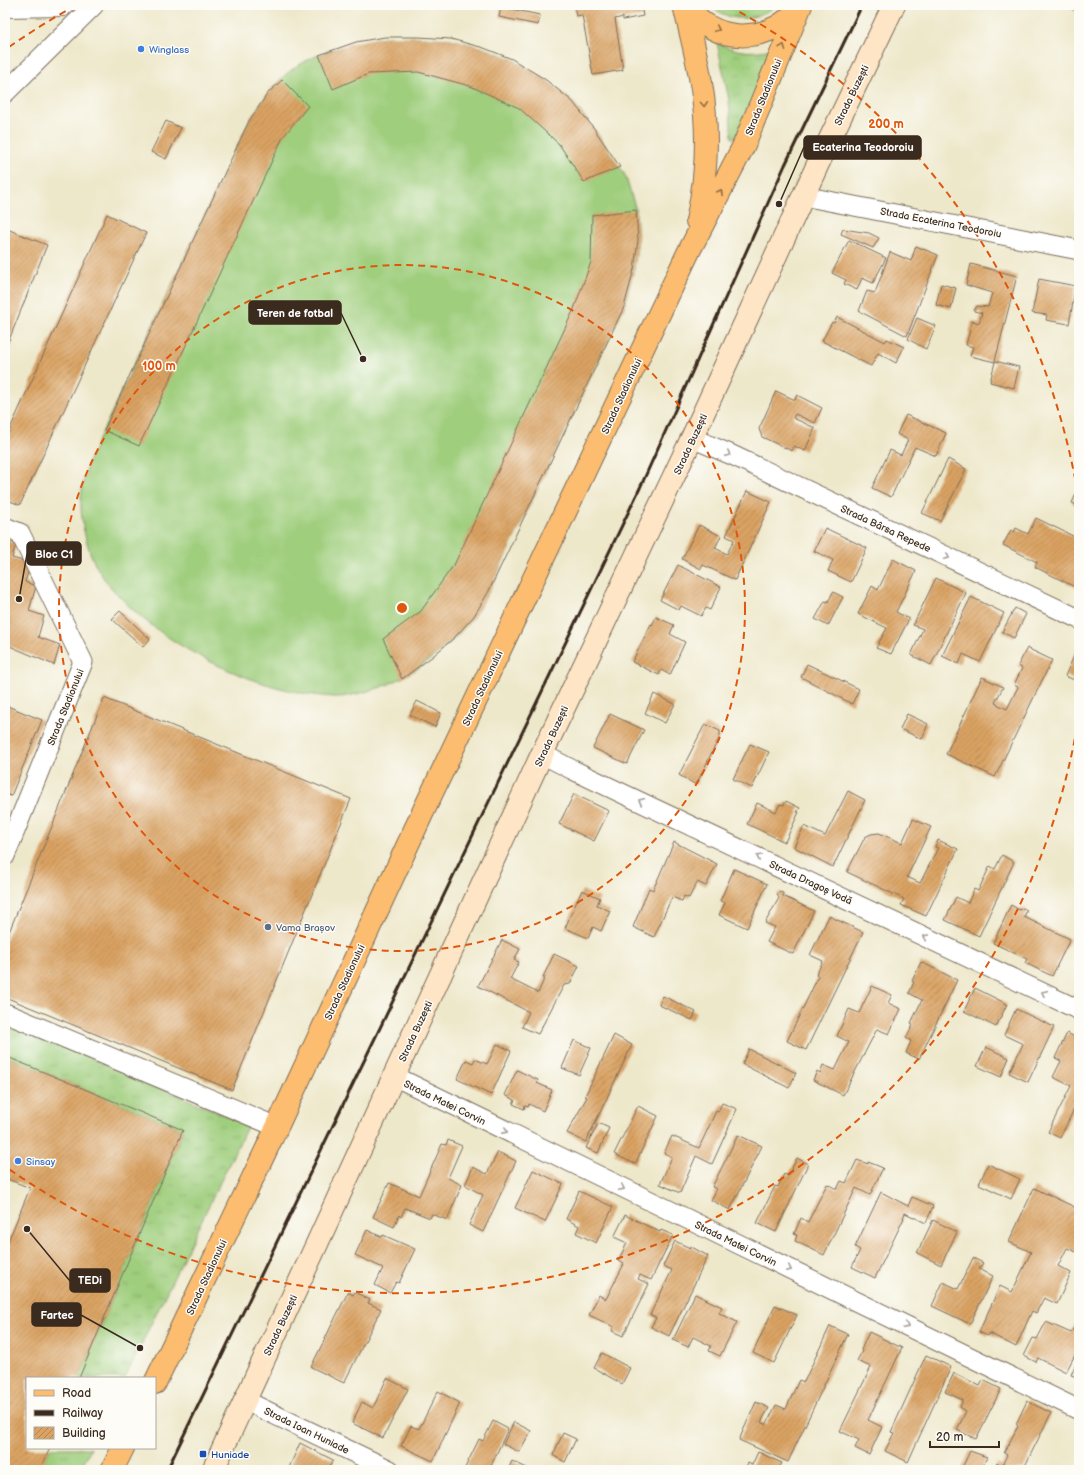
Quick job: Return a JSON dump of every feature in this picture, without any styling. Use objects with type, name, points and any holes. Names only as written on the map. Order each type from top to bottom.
[{"type":"main road","name":"Strada Stadionului","points":[[684,5],[701,82],[706,137],[702,199],[689,251]]},
{"type":"main road","name":"Strada Stadionului","points":[[688,5],[691,11],[704,23],[721,32],[738,36],[756,34],[774,29],[789,19],[801,5]]},
{"type":"main road","name":"Strada Stadionului","points":[[156,1381],[277,1127],[425,807],[689,251],[743,147],[801,5]]},
{"type":"main road","name":"Strada Buzești","points":[[213,1470],[542,754],[692,438],[803,196],[894,5]]},
{"type":"main road","points":[[112,1470],[122,1449]]},
{"type":"street","points":[[5,6],[62,5]]},
{"type":"street","points":[[5,93],[94,5]]},
{"type":"street","name":"Strada Ecaterina Teodoroiu","points":[[803,196],[1079,250]]},
{"type":"street","name":"Strada Bârsa Repede","points":[[692,438],[732,455],[1079,618]]},
{"type":"street","name":"Strada Stadionului","points":[[5,527],[20,533],[83,662],[5,856]]},
{"type":"street","name":"Strada Dragoș Vodă","points":[[542,754],[1079,1010]]},
{"type":"street","points":[[5,1013],[277,1127]]},
{"type":"street","name":"Strada Matei Corvin","points":[[394,1076],[1079,1410]]},
{"type":"street","name":"Strada Ioan Huniade","points":[[246,1401],[390,1470]]},
{"type":"green space","points":[[710,5],[777,5],[752,17],[734,18],[718,11]]},
{"type":"green space","points":[[385,37],[451,39],[484,48],[512,59],[546,80],[572,101],[593,127],[625,175],[636,210],[638,240],[634,269],[624,307],[489,591],[477,611],[464,628],[442,650],[403,677],[375,689],[349,696],[334,697],[306,694],[247,678],[190,651],[140,616],[111,588],[93,561],[86,541],[83,526],[81,496],[89,460],[249,121],[278,82],[290,71],[301,64],[323,53],[360,42]]},
{"type":"green space","points":[[717,43],[732,49],[745,51],[773,49],[742,137],[732,138],[729,100]]},
{"type":"green space","points":[[5,1022],[248,1125],[125,1377],[79,1377],[183,1130],[5,1056]]},
{"type":"green space","points":[[50,1449],[90,1449],[80,1470],[40,1470]]},
{"type":"building","points":[[574,5],[641,5],[643,16],[623,20],[623,17],[615,19],[623,70],[593,75],[582,15],[576,16]]},
{"type":"building","points":[[1066,5],[1079,5],[1079,13]]},
{"type":"building","points":[[501,7],[540,15],[538,25],[499,17]]},
{"type":"building","points":[[385,37],[451,39],[484,48],[512,59],[546,80],[572,101],[593,127],[620,167],[584,182],[559,144],[519,108],[470,86],[418,72],[368,74],[333,89],[319,55],[356,42]]},
{"type":"building","points":[[282,80],[308,106],[283,137],[139,446],[104,430],[249,121],[268,93]]},
{"type":"building","points":[[166,121],[181,128],[166,159],[151,152]]},
{"type":"building","points":[[636,210],[638,240],[634,269],[624,307],[489,591],[474,616],[455,637],[433,656],[402,679],[383,639],[421,611],[455,563],[574,309],[591,262],[592,215]]},
{"type":"building","points":[[107,214],[146,233],[20,505],[5,499],[5,440]]},
{"type":"building","points":[[7,229],[47,245],[5,350],[5,234]]},
{"type":"building","points":[[843,229],[869,233],[879,238],[873,248],[841,234]]},
{"type":"building","points":[[849,240],[886,258],[873,283],[862,278],[857,290],[844,284],[846,280],[832,273]]},
{"type":"building","points":[[916,246],[938,255],[907,336],[859,311],[867,291],[875,293],[890,252],[911,261]]},
{"type":"building","points":[[971,264],[1017,276],[995,361],[1019,367],[1014,388],[990,382],[995,362],[970,356],[973,347],[966,345],[972,321],[979,323],[982,313],[974,311],[977,306],[988,307],[992,293],[966,285]]},
{"type":"building","points":[[1039,279],[1076,286],[1069,324],[1046,320],[1047,315],[1032,313]]},
{"type":"building","points":[[941,284],[956,288],[951,309],[936,305]]},
{"type":"building","points":[[837,317],[885,342],[887,339],[904,347],[896,363],[878,353],[871,366],[822,341],[832,322],[834,323]]},
{"type":"building","points":[[917,318],[936,326],[926,349],[908,339]]},
{"type":"building","points":[[776,391],[795,400],[797,395],[822,408],[815,423],[795,414],[793,418],[815,428],[805,451],[794,446],[792,451],[762,437],[759,429]]},
{"type":"building","points":[[906,415],[946,433],[936,456],[915,447],[891,497],[872,488],[890,450],[901,455],[908,440],[897,434]]},
{"type":"building","points":[[948,459],[966,469],[940,521],[922,513]]},
{"type":"building","points":[[1079,487],[1079,506],[1072,503]]},
{"type":"building","points":[[747,491],[771,502],[735,580],[703,565],[701,569],[682,559],[699,525],[721,536],[715,548],[727,554],[734,540],[726,536]]},
{"type":"building","points":[[1036,518],[1079,539],[1079,589],[1035,567],[1037,562],[1003,545],[1011,530],[1014,532],[1016,528],[1028,534]]},
{"type":"building","points":[[825,528],[867,548],[851,582],[828,571],[833,560],[814,551]]},
{"type":"building","points":[[5,540],[16,544],[12,558],[31,563],[25,582],[36,586],[29,611],[44,616],[38,637],[60,645],[54,665],[5,644]]},
{"type":"building","points":[[893,559],[916,571],[896,612],[909,619],[891,654],[876,648],[887,628],[858,614],[872,586],[878,590]]},
{"type":"building","points":[[678,565],[721,587],[710,610],[706,608],[701,616],[681,606],[679,610],[660,600]]},
{"type":"building","points":[[936,578],[966,593],[931,665],[911,655],[923,629],[913,625]]},
{"type":"building","points":[[833,592],[843,597],[828,626],[815,619],[825,601],[828,602]]},
{"type":"building","points":[[971,597],[1004,613],[980,662],[963,654],[959,664],[942,656]]},
{"type":"building","points":[[1015,608],[1026,614],[1014,638],[1002,632]]},
{"type":"building","points":[[120,611],[150,639],[143,647],[112,619]]},
{"type":"building","points":[[656,617],[674,625],[670,634],[685,642],[670,675],[661,670],[659,675],[632,662]]},
{"type":"building","points":[[1078,647],[1079,690],[1074,688],[1077,681],[1065,676]]},
{"type":"building","points":[[1027,648],[1052,660],[995,777],[946,754],[982,677],[1003,687],[995,703],[1007,709],[1018,687],[1014,685],[1022,668],[1018,666]]},
{"type":"building","points":[[807,664],[859,689],[852,704],[801,677]]},
{"type":"building","points":[[654,694],[675,704],[665,723],[645,713]]},
{"type":"building","points":[[104,698],[351,799],[232,1090],[5,997],[5,942]]},
{"type":"building","points":[[417,701],[441,713],[435,727],[410,715]]},
{"type":"building","points":[[5,705],[42,720],[11,796],[5,794]]},
{"type":"building","points":[[610,714],[644,730],[627,764],[593,748]]},
{"type":"building","points":[[907,714],[928,724],[922,739],[900,729]]},
{"type":"building","points":[[705,724],[720,731],[720,736],[696,785],[679,775]]},
{"type":"building","points":[[750,744],[769,752],[752,788],[733,779]]},
{"type":"building","points":[[848,791],[865,800],[833,867],[794,847],[804,826],[825,836]]},
{"type":"building","points":[[574,794],[609,811],[594,841],[559,824]]},
{"type":"building","points":[[786,801],[800,808],[785,842],[747,824],[757,803],[776,812],[780,804],[784,805]]},
{"type":"building","points":[[913,819],[931,827],[907,877],[920,883],[938,848],[935,847],[938,840],[958,849],[926,916],[901,905],[904,899],[847,872],[865,837],[871,834],[879,833],[902,843]]},
{"type":"building","points":[[674,842],[717,864],[706,886],[697,882],[689,898],[684,896],[682,901],[672,897],[654,937],[633,927],[649,888],[653,890]]},
{"type":"building","points":[[1002,855],[1014,862],[979,936],[945,920],[956,897],[968,903],[974,889],[978,891],[990,866],[995,869]]},
{"type":"building","points":[[734,869],[767,884],[747,928],[719,915],[725,903],[720,901]]},
{"type":"building","points":[[582,890],[600,898],[597,905],[610,911],[601,931],[593,927],[588,938],[565,928]]},
{"type":"building","points":[[780,892],[783,893],[783,896],[814,911],[793,954],[767,942],[775,927],[765,923],[779,898],[777,894]]},
{"type":"building","points":[[1011,905],[1020,910],[1022,908],[1027,910],[1024,917],[1070,939],[1052,976],[1025,963],[1027,959],[993,943]]},
{"type":"building","points":[[829,916],[863,932],[806,1050],[787,1041],[818,977],[816,975],[823,961],[810,955]]},
{"type":"building","points":[[502,940],[520,949],[514,960],[519,962],[510,979],[538,993],[545,977],[543,977],[554,954],[579,966],[570,984],[564,985],[538,1034],[522,1027],[529,1012],[478,986]]},
{"type":"building","points":[[921,962],[957,980],[919,1059],[906,1053],[911,1041],[906,1038],[913,1024],[911,1023],[922,1000],[909,993],[914,982],[912,981]]},
{"type":"building","points":[[872,986],[892,995],[888,1003],[901,1009],[889,1034],[877,1029],[843,1095],[813,1080],[817,1071],[820,1073],[823,1065],[835,1070],[849,1042],[837,1036],[849,1009],[859,1013]]},
{"type":"building","points":[[975,988],[1007,1004],[996,1027],[964,1011]]},
{"type":"building","points":[[663,996],[696,1012],[692,1020],[659,1005]]},
{"type":"building","points":[[1016,1009],[1054,1027],[1028,1082],[1009,1073],[1023,1044],[1004,1035]]},
{"type":"building","points":[[1067,1033],[1079,1039],[1079,1099],[1060,1138],[1048,1132],[1071,1086],[1053,1077],[1061,1061],[1055,1058]]},
{"type":"building","points":[[614,1035],[632,1045],[586,1142],[567,1133],[587,1097],[585,1096]]},
{"type":"building","points":[[574,1040],[591,1048],[579,1075],[562,1068]]},
{"type":"building","points":[[497,1044],[511,1051],[491,1095],[457,1079],[466,1060],[473,1063],[475,1059],[487,1064]]},
{"type":"building","points":[[986,1047],[1009,1058],[1001,1077],[977,1066]]},
{"type":"building","points":[[749,1049],[796,1073],[789,1088],[742,1064]]},
{"type":"building","points":[[5,1056],[183,1130],[79,1377],[26,1377],[26,1449],[50,1449],[40,1470],[5,1470],[5,1249],[30,1188],[5,1178]]},
{"type":"building","points":[[517,1070],[538,1080],[537,1083],[552,1090],[543,1111],[529,1104],[528,1107],[525,1106],[524,1109],[513,1104],[515,1100],[505,1095]]},
{"type":"building","points":[[722,1103],[737,1109],[712,1164],[696,1156],[680,1193],[660,1184],[672,1157],[664,1153],[672,1136],[699,1148],[716,1111],[718,1112]]},
{"type":"building","points":[[638,1106],[658,1116],[635,1164],[614,1154]]},
{"type":"building","points":[[598,1123],[609,1128],[598,1153],[586,1148]]},
{"type":"building","points":[[738,1135],[762,1146],[730,1210],[711,1200],[717,1189],[712,1187]]},
{"type":"building","points":[[448,1140],[462,1146],[448,1178],[462,1185],[447,1220],[432,1214],[430,1218],[405,1208],[401,1217],[399,1215],[394,1227],[373,1217],[389,1183],[419,1196],[442,1144],[446,1145]]},
{"type":"building","points":[[498,1152],[516,1161],[483,1232],[469,1225],[483,1195],[465,1185],[473,1167],[487,1174]]},
{"type":"building","points":[[797,1158],[808,1164],[776,1232],[757,1223],[775,1186],[778,1187],[784,1174],[788,1176]]},
{"type":"building","points":[[857,1160],[868,1164],[868,1162],[883,1168],[870,1195],[856,1188],[824,1255],[795,1241],[797,1235],[794,1234],[801,1218],[808,1222],[827,1184],[837,1189],[841,1181],[846,1183]]},
{"type":"building","points":[[988,1164],[1020,1179],[1011,1199],[979,1184]]},
{"type":"building","points":[[533,1170],[563,1184],[545,1222],[515,1208]]},
{"type":"building","points":[[1034,1188],[1079,1209],[1079,1253],[1067,1248],[1058,1266],[1071,1273],[1057,1304],[1044,1298],[1036,1313],[1032,1311],[1016,1347],[989,1333],[988,1336],[979,1332],[1000,1286],[1012,1292],[1031,1252],[1009,1242]]},
{"type":"building","points":[[579,1191],[613,1207],[596,1243],[576,1233],[579,1226],[566,1219]]},
{"type":"building","points":[[881,1192],[908,1206],[912,1197],[933,1206],[926,1223],[905,1213],[875,1278],[852,1267],[860,1250],[855,1247]]},
{"type":"building","points":[[625,1215],[660,1232],[661,1230],[673,1235],[651,1280],[640,1275],[638,1279],[649,1284],[623,1336],[612,1331],[614,1327],[589,1315],[599,1295],[606,1299],[624,1264],[618,1261],[627,1243],[614,1237]]},
{"type":"building","points":[[933,1220],[957,1232],[941,1265],[917,1253]]},
{"type":"building","points":[[367,1230],[382,1237],[383,1235],[415,1249],[399,1283],[396,1282],[390,1293],[375,1285],[383,1268],[355,1255]]},
{"type":"building","points":[[675,1241],[690,1248],[690,1246],[708,1256],[669,1336],[651,1327],[656,1318],[650,1315],[672,1270],[663,1266]]},
{"type":"building","points":[[973,1258],[983,1263],[979,1269],[993,1276],[970,1324],[932,1306],[943,1282],[958,1289]]},
{"type":"building","points":[[348,1292],[353,1295],[355,1292],[370,1300],[368,1303],[381,1309],[344,1383],[311,1367]]},
{"type":"building","points":[[695,1294],[722,1307],[719,1313],[737,1322],[720,1356],[709,1351],[711,1346],[693,1337],[688,1347],[673,1340]]},
{"type":"building","points":[[775,1305],[797,1315],[774,1363],[753,1353]]},
{"type":"building","points":[[1079,1317],[1079,1347],[1066,1372],[1038,1358],[1036,1362],[1024,1356],[1033,1338],[1037,1339],[1046,1322],[1071,1333]]},
{"type":"building","points":[[830,1326],[848,1334],[788,1462],[739,1440],[756,1402],[769,1408],[761,1422],[766,1425],[776,1405],[786,1409],[799,1380],[804,1382]]},
{"type":"building","points":[[869,1332],[902,1348],[868,1420],[882,1427],[869,1455],[855,1448],[859,1440],[840,1431],[871,1367],[857,1361]]},
{"type":"building","points":[[602,1353],[630,1368],[622,1384],[594,1368]]},
{"type":"building","points":[[926,1355],[951,1367],[908,1462],[885,1451],[894,1433],[891,1432]]},
{"type":"building","points":[[1079,1357],[1079,1378],[1071,1375]]},
{"type":"building","points":[[954,1373],[980,1386],[983,1380],[1001,1389],[976,1439],[957,1430],[966,1411],[960,1407],[963,1400],[945,1392]]},
{"type":"building","points":[[387,1378],[408,1389],[383,1438],[352,1423],[362,1402],[373,1408]]},
{"type":"building","points":[[438,1391],[460,1403],[433,1461],[401,1446],[411,1426],[419,1429]]},
{"type":"building","points":[[1027,1401],[1051,1413],[1023,1470],[994,1470],[997,1463],[1002,1465],[1007,1455],[1004,1453],[1018,1426],[1016,1424]]},
{"type":"building","points":[[493,1421],[508,1429],[489,1470],[464,1470],[479,1439],[483,1441]]},
{"type":"building","points":[[514,1422],[531,1431],[519,1452],[503,1444]]},
{"type":"building","points":[[563,1433],[576,1439],[565,1462],[553,1455]]},
{"type":"building","points":[[300,1443],[333,1460],[328,1470],[288,1470]]},
{"type":"building","points":[[970,1451],[987,1457],[981,1470],[961,1470]]},
{"type":"building","points":[[758,1452],[782,1463],[778,1470],[744,1470],[748,1463],[752,1465]]},
{"type":"building","points":[[512,1461],[531,1470],[508,1470]]},
{"type":"railway","points":[[167,1470],[640,488],[785,165],[862,5]]},
{"type":"place","name":"Winglass","points":[[141,49]]},
{"type":"place","name":"Ecaterina Teodoroiu","points":[[779,204]]},
{"type":"place","name":"Teren de fotbal","points":[[363,359]]},
{"type":"place","name":"Bloc C1","points":[[19,599]]},
{"type":"place","name":"Vama Brașov","points":[[268,927]]},
{"type":"place","name":"Sinsay","points":[[18,1161]]},
{"type":"place","name":"TEDi","points":[[27,1229]]},
{"type":"place","name":"Fartec","points":[[140,1348]]},
{"type":"place","name":"Huniade","points":[[203,1454]]}]
